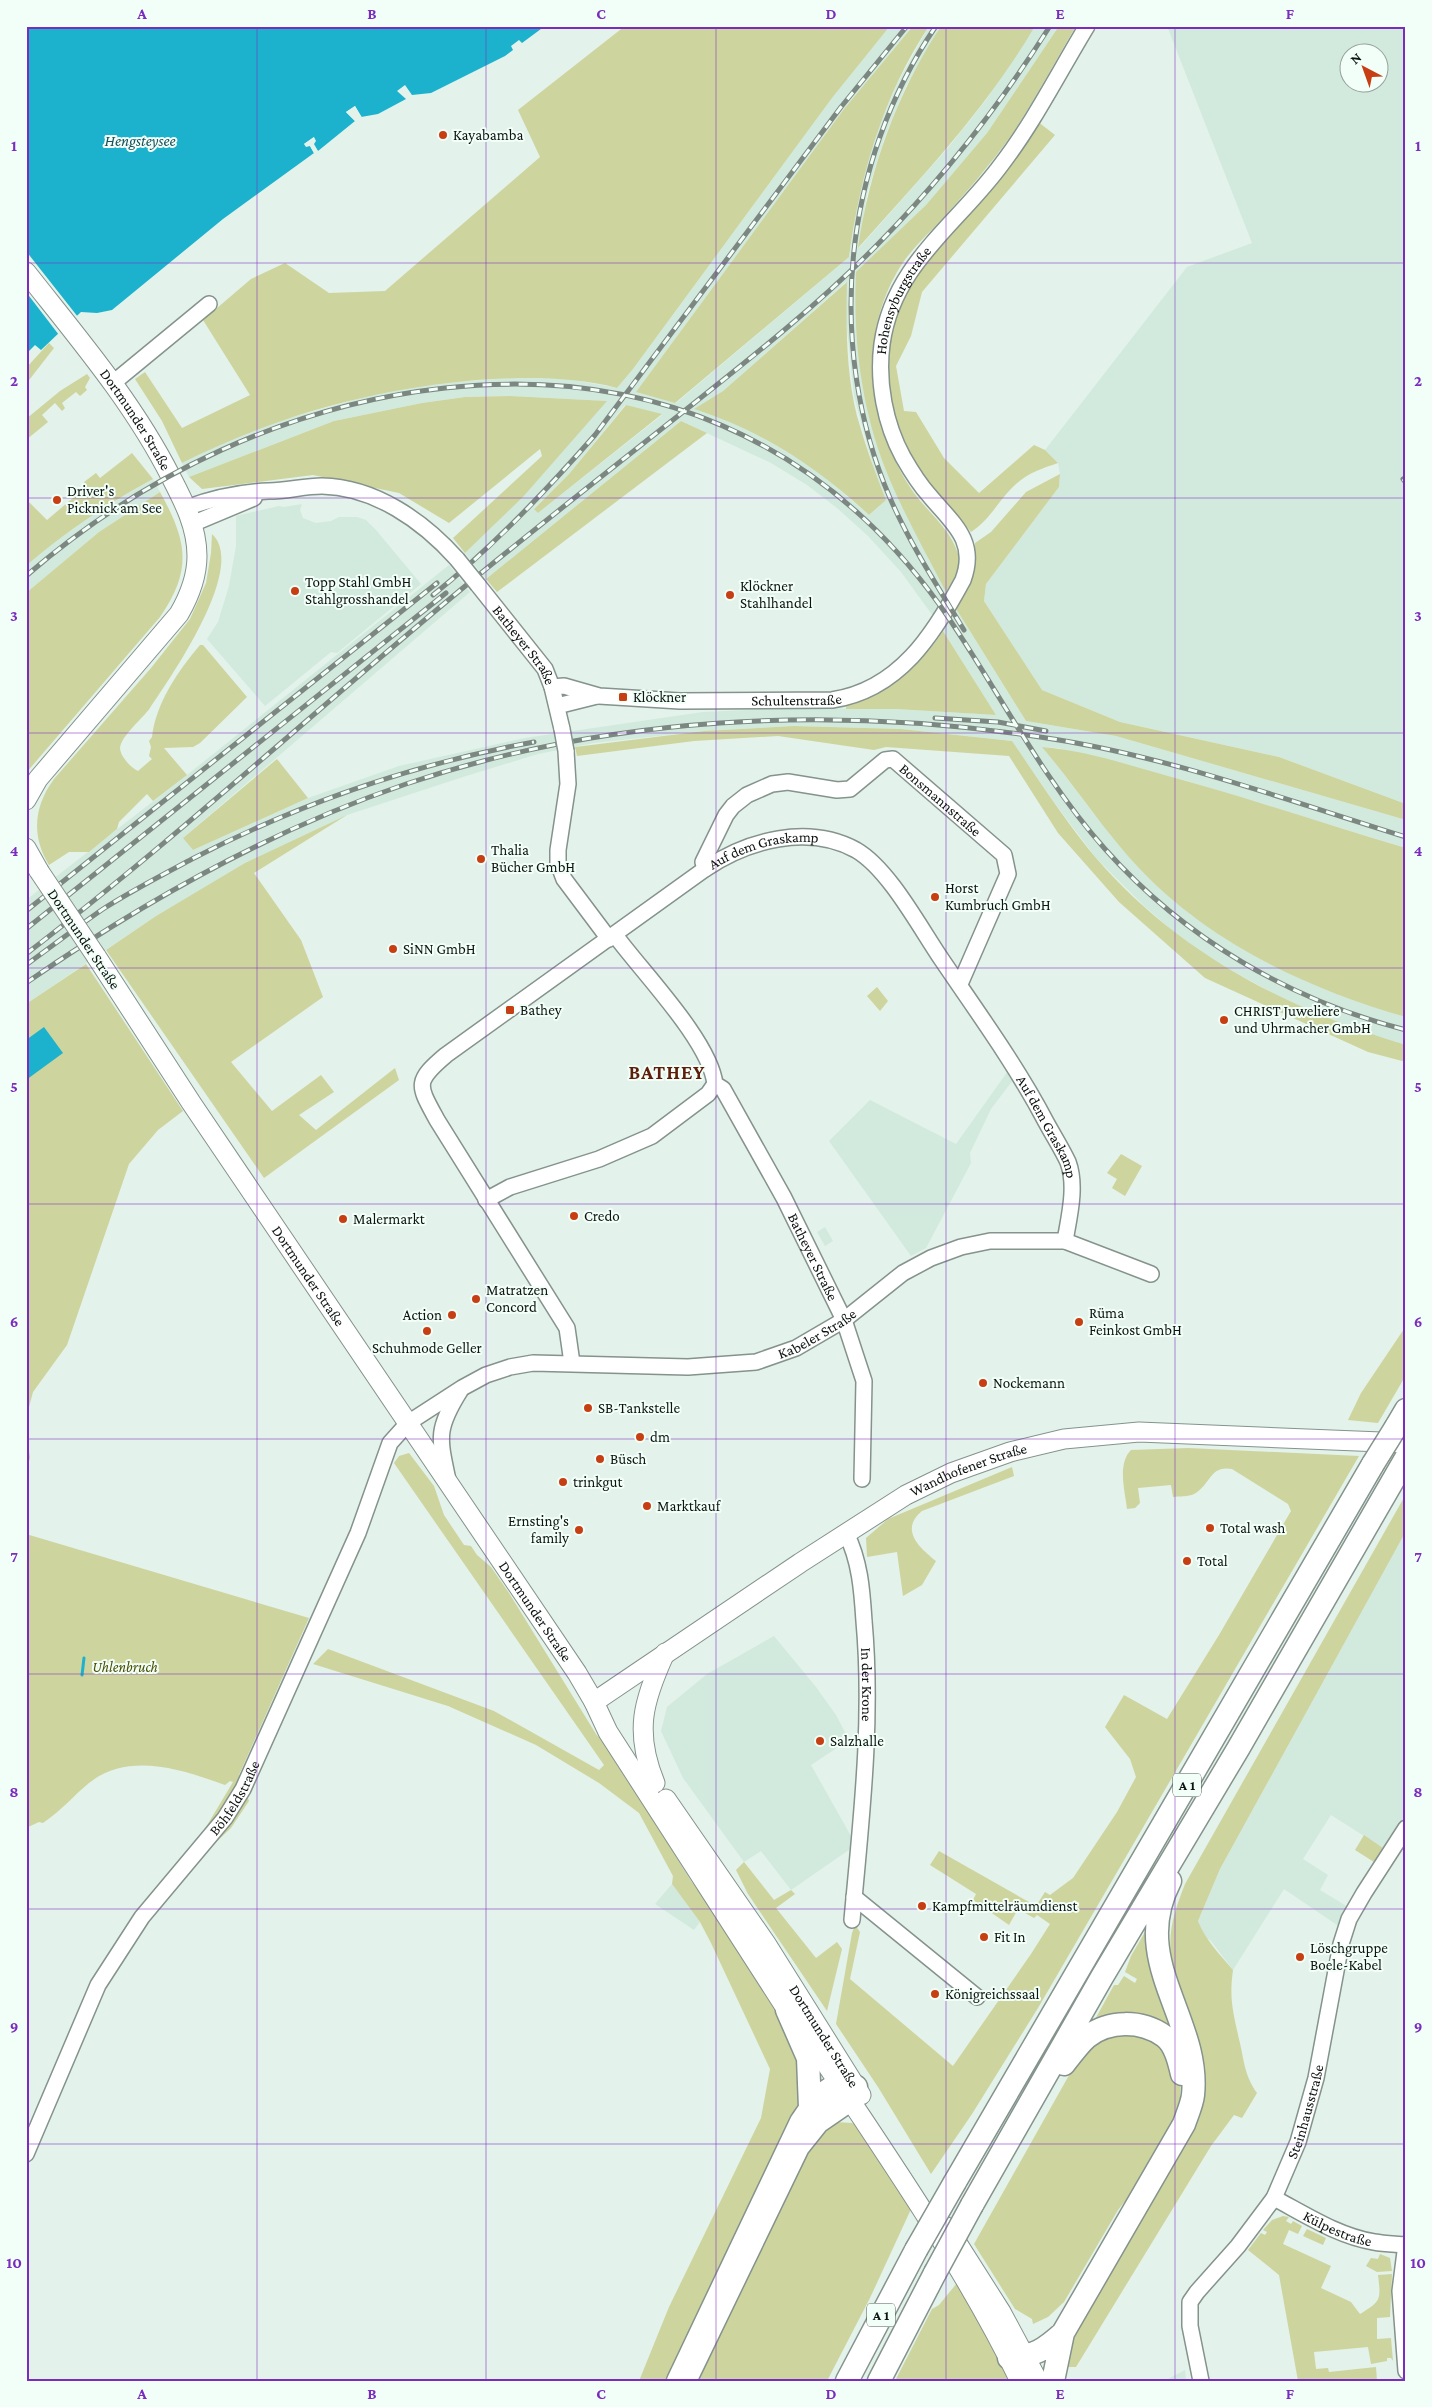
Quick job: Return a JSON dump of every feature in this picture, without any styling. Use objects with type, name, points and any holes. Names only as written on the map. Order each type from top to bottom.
[{"type":"highway","name":"A 1","points":[[847,2381],[916,2250],[955,2182],[1373,1464],[1403,1440]]},
{"type":"highway","name":"A 1","points":[[879,2381],[935,2273],[1102,1976],[1238,1749],[1403,1440]]},
{"type":"highway","points":[[1018,2353],[1044,2350],[1063,2333],[1184,2124],[1193,2096],[1192,2067],[1185,2036],[1158,1957],[1157,1924],[1166,1888],[1238,1749]]},
{"type":"highway","points":[[788,2010],[808,2058],[810,2108]]},
{"type":"highway","points":[[1018,2353],[1064,2312],[1134,2200],[1176,2123],[1182,2098],[1183,2079],[1179,2058],[1165,2037],[1143,2025],[1116,2024],[1087,2037],[1030,2104]]},
{"type":"highway","points":[[678,2381],[793,2139],[810,2108],[819,2098],[849,2091]]},
{"type":"highway","points":[[685,2381],[798,2148],[818,2122],[849,2091]]},
{"type":"highway","points":[[1053,2381],[1063,2333]]},
{"type":"main road","name":"Dortmunder Straße","points":[[26,272],[113,383],[153,444],[189,516],[197,555],[196,571],[187,600],[180,614],[38,779],[26,800]]},
{"type":"main road","name":"Dortmunder Straße","points":[[26,848],[198,1112],[448,1480],[594,1702],[617,1728],[767,1945],[849,2091]]},
{"type":"main road","name":"Wandhofener Straße","points":[[594,1702],[665,1652],[846,1533],[906,1496],[951,1473],[1010,1452],[1064,1439],[1139,1432],[1403,1440]]},
{"type":"main road","points":[[655,1783],[647,1763],[642,1730],[643,1716],[647,1696],[665,1652]]},
{"type":"main road","name":"Dortmunder Straße","points":[[594,1702],[608,1732],[788,2010],[849,2091],[955,2240],[1018,2353],[1038,2381]]},
{"type":"main road","name":"Dortmunder Straße","points":[[1018,2353],[1020,2381]]},
{"type":"street","name":"Hohensyburgstraße","points":[[952,600],[967,569],[965,542],[958,528],[917,480],[896,443],[886,411],[881,378],[884,331],[896,292],[906,275],[1002,164],[1087,26]]},
{"type":"street","points":[[113,383],[209,304]]},
{"type":"street","name":"Batheyer Straße","points":[[189,516],[269,491],[325,486],[364,494],[382,501],[414,519],[442,541],[545,669],[557,706],[566,751],[568,784],[558,850],[558,863],[569,887],[687,1027],[712,1068],[715,1084],[723,1089],[784,1198],[844,1320],[864,1381],[862,1479]]},
{"type":"street","name":"Schultenstraße","points":[[552,687],[564,686],[599,696],[707,702],[840,699],[870,688],[905,664],[925,644],[952,600]]},
{"type":"street","name":"Schultenstraße","points":[[557,706],[599,696]]},
{"type":"street","name":"Bonsmannstraße","points":[[705,869],[703,862],[705,856],[726,815],[741,799],[781,782],[795,782],[837,790],[850,789],[885,760],[893,759],[1004,855],[1008,874],[960,984]]},
{"type":"street","name":"Auf dem Graskamp","points":[[572,1363],[571,1341],[567,1328],[430,1108],[423,1092],[422,1080],[428,1071],[446,1055],[705,869],[742,848],[774,840],[811,839],[849,847],[866,856],[880,868],[960,984],[1031,1093],[1068,1164],[1071,1202],[1065,1241]]},
{"type":"street","points":[[486,1200],[510,1186],[600,1159],[652,1136],[680,1117],[708,1094],[715,1084]]},
{"type":"street","name":"Kabeler Straße","points":[[408,1423],[462,1388],[486,1375],[510,1367],[533,1363],[688,1367],[756,1362],[796,1348],[844,1320],[903,1273],[931,1258],[961,1247],[990,1241],[1065,1241],[1152,1274]]},
{"type":"street","name":"Kabeler Straße","points":[[448,1480],[442,1448],[441,1427],[447,1411],[462,1388]]},
{"type":"street","name":"Böhfeldstraße","points":[[26,2154],[98,1985],[142,1917],[225,1818],[243,1789],[358,1533],[390,1443],[408,1423]]},
{"type":"street","name":"In der Krone","points":[[846,1533],[858,1561],[868,1666],[863,1788],[852,1920]]},
{"type":"street","name":"Steinhausstraße","points":[[1201,2381],[1190,2326],[1190,2302],[1238,2246],[1274,2198],[1298,2142],[1316,2078],[1340,1944],[1364,1892],[1406,1828]]},
{"type":"street","points":[[854,1897],[976,1997]]},
{"type":"street","name":"Külpestraße","points":[[1274,2198],[1321,2223],[1356,2237],[1374,2242],[1406,2245]]},
{"type":"street","points":[[1406,2245],[1400,2292],[1406,2371]]},
{"type":"shaded area","points":[[890,26],[913,26],[844,109],[636,392],[676,403],[849,257],[859,193],[876,133],[898,82],[929,26],[941,26],[906,86],[885,136],[867,194],[859,248],[947,149],[986,100],[1035,26],[1059,26],[987,133],[926,205],[856,273],[869,416],[885,468],[946,592],[933,616],[901,572],[868,536],[837,508],[807,485],[771,463],[681,421],[486,579],[465,553],[523,497],[606,401],[510,396],[465,397],[422,403],[334,421],[189,477],[182,463],[222,443],[271,423],[372,395],[418,385],[508,378],[564,378],[617,388],[633,369],[832,98]],"holes":[[[846,282],[846,319],[854,396],[873,466],[886,500],[869,515],[815,469],[774,444],[727,419],[695,409],[723,391]],[[625,405],[662,415],[538,513],[534,508],[569,474]]]},
{"type":"shaded area","points":[[1167,26],[1406,26],[1406,804],[1279,757],[1120,722],[1042,690],[984,601],[986,584],[1059,487],[1060,474],[1058,463],[1045,450],[1187,267],[1252,243]]},
{"type":"shaded area","points":[[153,479],[160,492],[99,532],[26,593],[26,566],[50,545],[89,516]]},
{"type":"shaded area","points":[[302,504],[300,510],[303,518],[316,523],[331,521],[339,517],[357,517],[366,520],[421,584],[337,653],[331,652],[265,706],[207,639],[218,622],[229,586],[236,546],[236,516],[279,506]]},
{"type":"shaded area","points":[[449,565],[470,592],[184,837],[193,850],[308,798],[399,766],[525,738],[703,712],[792,708],[896,709],[996,715],[943,631],[955,607],[1026,721],[1116,736],[1406,820],[1406,848],[1187,781],[1058,748],[1043,747],[1094,814],[1137,866],[1190,913],[1221,935],[1265,961],[1339,995],[1406,1017],[1406,1045],[1369,1034],[1287,1001],[1206,956],[1175,933],[1143,905],[1096,858],[1053,801],[1012,741],[901,729],[794,726],[704,731],[594,743],[538,754],[466,776],[347,815],[246,863],[156,916],[26,1004],[26,900],[187,775]]},
{"type":"shaded area","points":[[1008,1071],[1013,1080],[991,1109],[970,1153],[971,1163],[926,1248],[911,1256],[829,1141],[870,1100],[956,1144]]},
{"type":"shaded area","points":[[825,1227],[833,1241],[825,1246],[817,1232]]},
{"type":"shaded area","points":[[1404,1534],[1406,1536],[1406,1814],[1383,1848],[1331,1815],[1303,1859],[1328,1875],[1320,1890],[1348,1907],[1343,1914],[1345,1917],[1340,1927],[1284,1889],[1233,1970],[1211,1941],[1204,1936],[1198,1921],[1220,1869]]},
{"type":"shaded area","points":[[774,1636],[816,1687],[836,1715],[849,1740],[811,1765],[856,1845],[791,1890],[761,1851],[744,1862],[683,1778],[661,1731],[667,1707],[707,1674]]},
{"type":"shaded area","points":[[672,1884],[700,1922],[694,1930],[655,1904]]},
{"type":"shaded area","points":[[1185,2370],[1186,2381],[1164,2381]]},
{"type":"green space","points":[[625,26],[890,26],[832,98],[633,369],[617,388],[565,379],[512,378],[438,384],[400,390],[325,407],[289,418],[217,446],[182,463],[162,421],[135,379],[145,372],[182,428],[250,395],[203,320],[251,279],[285,263],[329,293],[385,291],[540,157],[518,110]]},
{"type":"green space","points":[[913,26],[929,26],[913,53],[886,108],[867,166],[849,257],[675,403],[636,392],[844,109]]},
{"type":"green space","points":[[941,26],[1035,26],[975,114],[929,169],[858,248],[870,189],[887,133],[911,79]]},
{"type":"green space","points":[[1059,26],[1076,26],[1010,137],[977,179],[900,266],[883,303],[877,325],[873,346],[872,374],[877,410],[888,446],[905,478],[914,493],[945,529],[955,545],[959,564],[954,579],[946,592],[892,484],[870,421],[860,372],[855,297],[856,272],[926,205],[987,133]]},
{"type":"green space","points":[[1037,121],[1055,135],[922,292],[911,336],[896,366],[904,411],[916,412],[944,458],[979,493],[1034,445],[1045,450],[1058,463],[1036,471],[1021,480],[984,521],[971,532],[921,475],[897,427],[886,377],[890,331],[911,278]]},
{"type":"green space","points":[[847,282],[848,349],[853,400],[863,437],[886,500],[869,515],[830,482],[787,452],[742,428],[694,409],[723,391]]},
{"type":"green space","points":[[49,343],[54,348],[26,384],[26,368]]},
{"type":"green space","points":[[87,374],[90,378],[85,387],[87,390],[80,396],[76,392],[62,403],[65,408],[62,411],[55,403],[42,415],[48,422],[26,440],[26,419],[60,391]]},
{"type":"green space","points":[[510,396],[607,401],[523,497],[465,553],[453,538],[542,456],[540,449],[449,523],[399,493],[313,475],[202,489],[189,477],[334,421],[422,403],[465,397]]},
{"type":"green space","points":[[626,405],[662,414],[538,513],[534,509],[569,474]]},
{"type":"green space","points":[[681,421],[707,433],[497,592],[486,579]]},
{"type":"green space","points":[[132,453],[153,479],[87,519],[26,566],[26,499],[47,520],[87,486],[84,482],[96,473],[100,478]]},
{"type":"green space","points":[[1060,474],[1059,487],[986,584],[984,601],[1042,690],[1120,722],[1279,757],[1406,804],[1406,820],[1116,736],[1026,721],[955,607],[973,571],[975,543],[991,532],[1026,492]]},
{"type":"green space","points":[[160,492],[181,540],[182,569],[171,600],[160,617],[26,773],[26,593],[99,532]]},
{"type":"green space","points":[[212,534],[220,550],[220,571],[213,596],[202,622],[173,673],[150,708],[124,738],[120,751],[129,765],[138,771],[152,759],[149,756],[151,747],[149,741],[152,737],[154,724],[163,700],[176,677],[200,645],[203,645],[247,697],[200,743],[193,747],[164,748],[187,775],[153,801],[147,794],[119,822],[117,829],[89,852],[69,852],[49,865],[39,843],[37,832],[39,810],[47,789],[151,668],[190,619],[206,583]]},
{"type":"green space","points":[[943,631],[996,715],[896,709],[846,709],[846,705],[876,693],[901,677],[924,656]]},
{"type":"green space","points":[[794,726],[901,729],[1012,741],[1063,815],[1096,858],[1128,892],[1162,922],[1237,974],[1277,995],[1362,1031],[1406,1045],[1406,1062],[1368,1052],[1205,978],[1119,902],[1058,833],[1009,756],[886,747],[874,750],[778,736],[694,741],[577,756],[575,747],[704,731]]},
{"type":"green space","points":[[1042,747],[1072,751],[1117,761],[1222,791],[1406,848],[1406,1017],[1369,1006],[1296,977],[1261,960],[1195,918],[1137,866]]},
{"type":"green space","points":[[277,759],[308,798],[193,850],[183,838]]},
{"type":"green space","points":[[347,815],[254,873],[301,940],[323,997],[231,1062],[272,1111],[321,1075],[334,1092],[299,1115],[316,1130],[395,1068],[399,1080],[264,1178],[106,950],[156,916],[245,863]]},
{"type":"green space","points":[[86,964],[183,1111],[158,1130],[129,1164],[67,1345],[33,1392],[29,1407],[27,1435],[30,1458],[26,1471],[26,1004]]},
{"type":"green space","points":[[877,987],[888,1001],[880,1011],[867,996]]},
{"type":"green space","points":[[1121,1154],[1142,1166],[1125,1196],[1112,1188],[1117,1179],[1107,1173]]},
{"type":"green space","points":[[1406,1326],[1406,1375],[1378,1423],[1348,1420],[1361,1393]]},
{"type":"green space","points":[[1188,1448],[1359,1456],[1038,2008],[972,2114],[931,2174],[878,2087],[836,2024],[852,1933],[855,1925],[860,1932],[850,1979],[953,2066],[1050,1924],[1037,1915],[1034,1918],[1018,1909],[1009,1925],[973,1900],[976,1894],[930,1865],[939,1851],[1036,1906],[1045,1892],[1050,1895],[1073,1878],[1117,1812],[1136,1777],[1130,1759],[1105,1727],[1124,1695],[1167,1719],[1219,1635],[1291,1511],[1288,1504],[1232,1469],[1219,1470],[1214,1473],[1200,1490],[1189,1496],[1173,1497],[1171,1485],[1138,1488],[1140,1503],[1135,1508],[1127,1509],[1123,1470],[1124,1463],[1131,1450]]},
{"type":"green space","points":[[409,1453],[434,1486],[444,1515],[464,1545],[471,1546],[477,1555],[491,1567],[509,1593],[596,1734],[611,1751],[691,1881],[717,1915],[785,2023],[797,2046],[804,2096],[675,2381],[639,2381],[669,2307],[761,2118],[770,2069],[711,1943],[700,1922],[672,1884],[673,1876],[639,1813],[599,1783],[536,1745],[448,1706],[313,1664],[328,1649],[494,1711],[599,1770],[604,1765],[394,1463],[399,1456]]},
{"type":"green space","points":[[1012,1467],[1014,1476],[922,1511],[915,1518],[912,1525],[914,1538],[936,1561],[922,1585],[903,1596],[897,1552],[867,1557],[866,1538],[888,1519]]},
{"type":"green space","points":[[1406,1494],[1406,1531],[1220,1869],[1198,1921],[1218,1953],[1233,1970],[1232,2005],[1235,2021],[1243,2060],[1257,2093],[1242,2118],[1234,2115],[1211,2146],[1076,2367],[1063,2367],[1067,2341],[1170,2161],[1191,2136],[1201,2111],[1203,2086],[1200,2060],[1176,1981],[1170,1945],[1176,1910],[1185,1884]]},
{"type":"green space","name":"Uhlenbruch","points":[[26,1534],[309,1618],[239,1775],[249,1801],[231,1828],[208,1850],[203,1832],[233,1782],[230,1781],[225,1785],[174,1769],[156,1766],[121,1768],[105,1773],[89,1783],[43,1823],[39,1822],[26,1828]]},
{"type":"green space","points":[[1364,1835],[1383,1848],[1374,1862],[1355,1850]]},
{"type":"green space","points":[[744,1862],[774,1900],[791,1890],[795,1894],[776,1908],[816,1958],[837,1942],[842,1949],[827,2011],[748,1894],[736,1870]]},
{"type":"green space","points":[[1149,1925],[1149,1962],[1182,2040],[1093,2023],[1114,1985],[1118,1985],[1124,1976],[1135,1983],[1137,1979],[1125,1972],[1131,1956]]},
{"type":"green space","points":[[1123,2031],[1156,2038],[1181,2080],[1180,2099],[1173,2122],[1141,2181],[1118,2210],[1064,2302],[1048,2317],[1033,2324],[1032,2319],[1015,2309],[974,2244],[1068,2077],[1094,2046],[1111,2034]]},
{"type":"green space","points":[[835,2122],[852,2123],[859,2127],[912,2207],[870,2298],[827,2381],[689,2381],[811,2141]]},
{"type":"green space","points":[[1283,2216],[1289,2217],[1286,2221],[1291,2224],[1293,2221],[1302,2226],[1298,2234],[1289,2230],[1283,2244],[1331,2266],[1321,2288],[1351,2302],[1360,2314],[1376,2303],[1378,2299],[1378,2275],[1392,2274],[1390,2317],[1377,2318],[1377,2339],[1391,2338],[1393,2361],[1391,2358],[1387,2358],[1387,2361],[1371,2364],[1368,2347],[1314,2352],[1316,2369],[1328,2368],[1329,2372],[1376,2367],[1377,2381],[1298,2381],[1279,2275],[1248,2250],[1261,2233],[1265,2235],[1267,2232],[1263,2230],[1272,2220]]},
{"type":"green space","points":[[1307,2229],[1326,2238],[1323,2245],[1303,2236]]},
{"type":"green space","points":[[1380,2254],[1390,2258],[1392,2271],[1377,2272],[1366,2266],[1371,2258],[1378,2259]]},
{"type":"green space","points":[[957,2283],[1015,2381],[895,2381],[932,2309],[939,2305]]},
{"type":"water","name":"Hengsteysee","points":[[26,26],[545,26],[522,43],[519,40],[511,46],[513,50],[505,56],[431,93],[412,95],[405,85],[397,91],[406,99],[378,114],[361,117],[355,106],[346,112],[355,121],[318,151],[313,144],[314,137],[304,144],[310,146],[314,153],[223,219],[112,310],[97,313],[81,312],[41,350],[35,345],[26,354]]},
{"type":"water","points":[[44,1027],[63,1053],[26,1080],[26,1040]]},
{"type":"pier","points":[[355,106],[363,119],[355,114],[354,109],[350,113],[355,115],[357,123],[346,112]]},
{"type":"pier","points":[[314,137],[316,141],[314,144],[319,153],[315,155],[310,146],[306,147],[304,144]]},
{"type":"pier","points":[[26,251],[78,317],[59,335],[26,292]]},
{"type":"waterway","points":[[82,1675],[84,1658]]},
{"type":"railway","points":[[433,595],[517,519],[595,435],[841,107],[907,26]]},
{"type":"railway","points":[[936,26],[904,80],[880,137],[863,196],[853,257],[851,318],[857,380],[869,440],[890,498],[915,549],[964,630]]},
{"type":"railway","points":[[26,954],[84,909],[475,578],[787,328],[833,287],[901,220],[947,168],[990,113],[1050,26]]},
{"type":"railway","points":[[26,576],[71,539],[119,506],[169,476],[221,450],[275,428],[330,410],[387,397],[445,388],[519,384],[590,389],[658,403],[723,426],[783,457],[840,498],[892,546],[939,604],[1059,791],[1081,821],[1136,881],[1169,911],[1205,938],[1242,962],[1281,983],[1321,1002],[1406,1030]]},
{"type":"railway","points":[[1403,479],[1406,483]]},
{"type":"railway","points":[[26,911],[437,583]]},
{"type":"railway","points":[[26,929],[446,593]]},
{"type":"railway","points":[[935,718],[998,722],[1046,731]]},
{"type":"railway","points":[[26,983],[116,924],[209,870],[306,823],[355,802],[406,784],[483,761],[561,743],[640,731],[720,723],[800,720],[881,721],[961,727],[1040,737],[1087,745],[1179,767],[1406,837]]},
{"type":"railway","points":[[26,965],[124,896],[192,859],[274,820],[316,803],[402,774],[489,751],[534,742]]},
{"type":"place","name":"Kayabamba","points":[[443,135]]},
{"type":"place","name":"Driver's Picknick am See","points":[[57,500]]},
{"type":"place","name":"Topp Stahl GmbH Stahlgrosshandel","points":[[295,591]]},
{"type":"place","name":"Klöckner Stahlhandel","points":[[730,595]]},
{"type":"place","name":"Klöckner","points":[[623,697]]},
{"type":"place","name":"Thalia Bücher GmbH","points":[[481,859]]},
{"type":"place","name":"Horst Kumbruch GmbH","points":[[935,897]]},
{"type":"place","name":"SiNN GmbH","points":[[393,949]]},
{"type":"place","name":"Bathey","points":[[510,1010]]},
{"type":"place","name":"CHRIST Juweliere und Uhrmacher GmbH","points":[[1224,1020]]},
{"type":"place","name":"Credo","points":[[574,1216]]},
{"type":"place","name":"Malermarkt","points":[[343,1219]]},
{"type":"place","name":"Matratzen Concord","points":[[476,1299]]},
{"type":"place","name":"Action","points":[[452,1315]]},
{"type":"place","name":"Rüma Feinkost GmbH","points":[[1079,1322]]},
{"type":"place","name":"Schuhmode Geller","points":[[427,1331]]},
{"type":"place","name":"Nockemann","points":[[983,1383]]},
{"type":"place","name":"SB-Tankstelle","points":[[588,1408]]},
{"type":"place","name":"dm","points":[[640,1437]]},
{"type":"place","name":"Büsch","points":[[600,1459]]},
{"type":"place","name":"trinkgut","points":[[563,1482]]},
{"type":"place","name":"Marktkauf","points":[[647,1506]]},
{"type":"place","name":"Total wash","points":[[1210,1528]]},
{"type":"place","name":"Ernsting's family","points":[[579,1530]]},
{"type":"place","name":"Total","points":[[1187,1561]]},
{"type":"place","name":"Salzhalle","points":[[820,1741]]},
{"type":"place","name":"Kampfmittelräumdienst","points":[[922,1906]]},
{"type":"place","name":"Fit In","points":[[984,1937]]},
{"type":"place","name":"Löschgruppe Boele-Kabel","points":[[1300,1957]]},
{"type":"place","name":"Königreichssaal","points":[[935,1994]]},
{"type":"district","name":"BATHEY","points":[[667,1072]]}]
